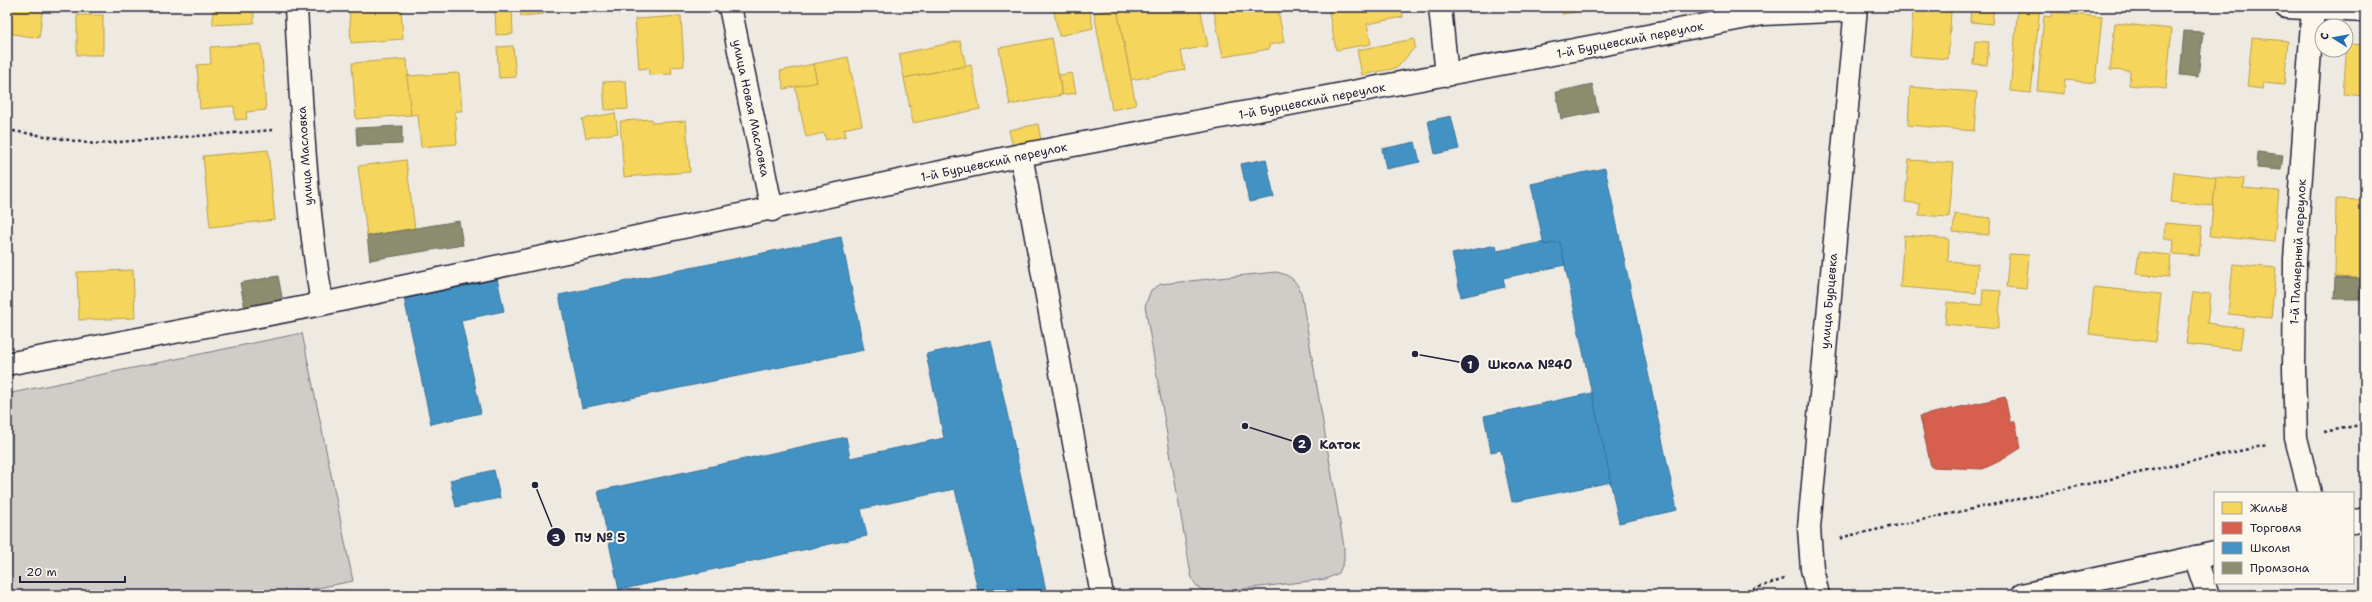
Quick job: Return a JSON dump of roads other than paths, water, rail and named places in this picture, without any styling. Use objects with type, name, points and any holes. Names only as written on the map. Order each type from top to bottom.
[{"type":"street","name":"улица Масловка","points":[[296,7],[302,128],[312,241],[322,304]]},
{"type":"street","name":"улица Новая Масловка","points":[[730,7],[772,210]]},
{"type":"street","points":[[1440,7],[1447,75]]},
{"type":"street","points":[[2286,7],[2365,11]]},
{"type":"street","name":"1-й Бурцевский переулок","points":[[7,364],[322,304],[772,210],[1021,156],[1763,14],[1855,9]]},
{"type":"street","name":"улица Бурцевка","points":[[1818,595],[1812,569],[1809,528],[1855,9]]},
{"type":"street","name":"1-й Планерный переулок","points":[[2310,492],[2296,438],[2294,369],[2295,259],[2313,9]]},
{"type":"street","points":[[1021,156],[1102,595]]},
{"type":"street","points":[[2354,522],[2365,519]]},
{"type":"street","points":[[2022,595],[2205,555],[2208,595]]},
{"type":"place","name":"Школа №40","points":[[1415,354]]},
{"type":"place","name":"Каток","points":[[1245,426]]},
{"type":"place","name":"ПУ № 5","points":[[535,485]]}]
